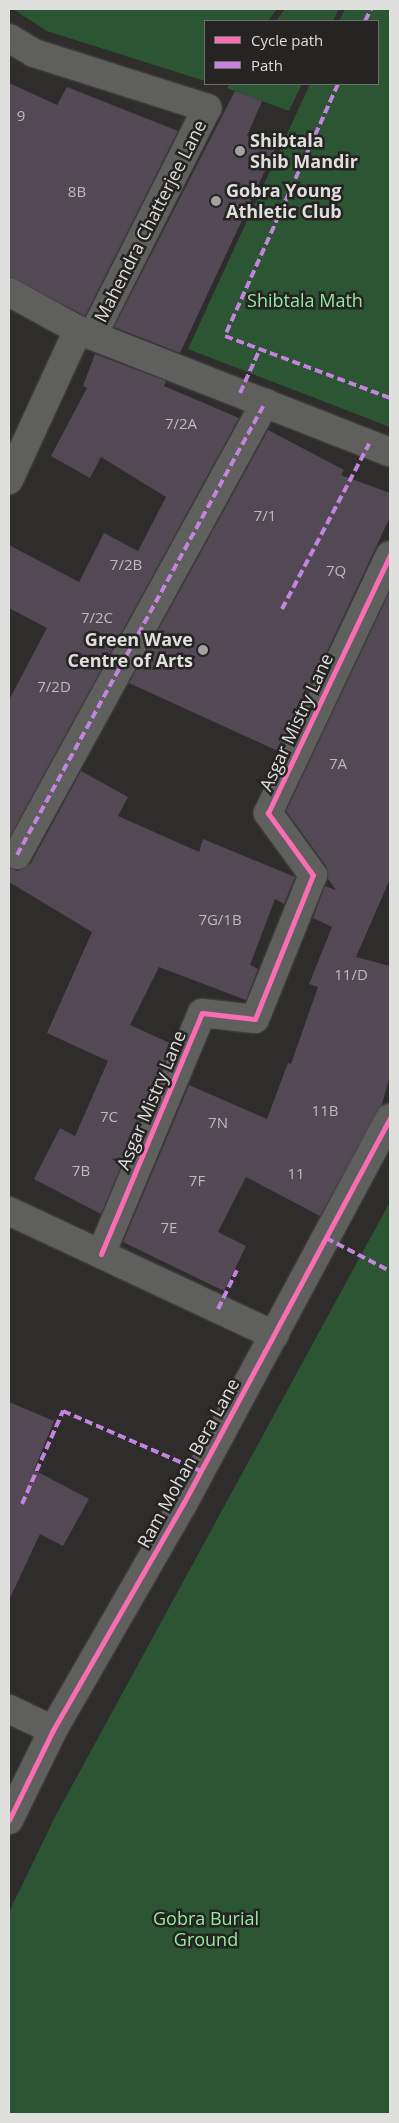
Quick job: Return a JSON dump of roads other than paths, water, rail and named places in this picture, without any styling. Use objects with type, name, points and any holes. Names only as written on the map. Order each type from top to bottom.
[{"type":"street","name":"Mahendra Chatterjee Lane","points":[[9,38],[34,54],[207,108],[86,332]]},
{"type":"street","points":[[9,292],[86,332],[390,452]]},
{"type":"street","points":[[9,480],[86,332]]},
{"type":"street","points":[[17,855],[265,403]]},
{"type":"street","name":"Asgar Mistry Lane","points":[[100,1254],[202,1012],[255,1019],[313,875],[268,813],[390,555]]},
{"type":"street","name":"Ram Mohan Bera Lane","points":[[9,1820],[53,1730],[183,1504],[390,1118]]},
{"type":"street","points":[[9,1211],[274,1335]]},
{"type":"street","points":[[9,1709],[53,1730]]},
{"type":"place","name":"Shibtala Shib Mandir","points":[[240,151]]},
{"type":"place","name":"Gobra Young Athletic Club","points":[[216,201]]},
{"type":"place","name":"Green Wave Centre of Arts","points":[[203,650]]},
{"type":"park label","name":"Shibtala Math","points":[[305,300]]},
{"type":"park label","name":"Gobra Burial Ground","points":[[206,1929]]}]
